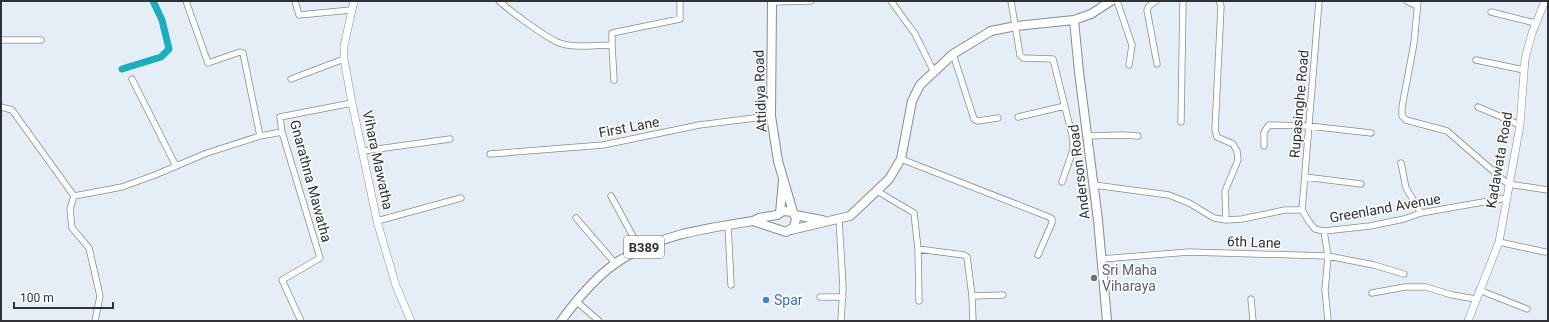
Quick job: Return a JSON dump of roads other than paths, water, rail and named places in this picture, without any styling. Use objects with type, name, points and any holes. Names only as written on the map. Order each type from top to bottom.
[{"type":"main road","points":[[783,179],[776,224],[781,230],[791,230],[850,216],[889,179],[901,159],[912,101],[920,85],[934,70],[953,54],[986,33],[1016,26],[1074,20],[1091,14],[1111,1]]},
{"type":"main road","name":"Attidiya Road","points":[[772,2],[771,116],[778,161],[794,214]]},
{"type":"main road","name":"Anderson Road","points":[[1074,20],[1078,72],[1094,184],[1107,321]]},
{"type":"main road","points":[[778,214],[788,211],[811,220],[827,221]]},
{"type":"main road","name":"B389","points":[[562,321],[576,301],[615,263],[640,249],[680,235],[753,221],[759,218],[778,214]]},
{"type":"main road","points":[[791,230],[794,227],[796,219],[794,214]]},
{"type":"main road","name":"B389","points":[[753,221],[781,230]]},
{"type":"street","points":[[186,1],[208,63],[240,52],[243,54],[260,136]]},
{"type":"street","points":[[295,1],[299,15],[351,10]]},
{"type":"street","name":"Vihara Mawatha","points":[[354,1],[344,46],[344,59],[377,220],[396,286],[411,321]]},
{"type":"street","points":[[499,1],[558,42],[576,45],[612,45]]},
{"type":"street","points":[[614,80],[612,33],[680,19],[680,1]]},
{"type":"street","points":[[772,2],[811,1]]},
{"type":"street","points":[[891,1],[915,34],[934,70]]},
{"type":"street","points":[[1011,1],[1020,55],[1023,58],[1053,59],[1073,139],[1073,150],[1062,182]]},
{"type":"street","points":[[1117,1],[1132,45],[1129,65]]},
{"type":"street","points":[[1156,1],[1149,6],[1147,10],[1157,64]]},
{"type":"street","points":[[1181,122],[1183,1]]},
{"type":"street","points":[[1219,1],[1221,6],[1215,130],[1218,137],[1233,144],[1237,151],[1238,160],[1225,192],[1226,220]]},
{"type":"street","name":"Rupasinghe Road","points":[[1302,210],[1319,1]]},
{"type":"street","points":[[1407,1],[1417,3],[1414,43],[1402,107],[1402,116],[1406,120],[1446,130],[1508,184],[1548,190]]},
{"type":"street","name":"Kadawata Road","points":[[1468,321],[1499,242],[1508,184],[1520,125],[1524,70],[1535,23],[1544,1]]},
{"type":"street","points":[[1491,12],[1535,23]]},
{"type":"street","points":[[1,40],[41,40]]},
{"type":"street","points":[[953,54],[974,119],[978,121],[998,118]]},
{"type":"street","points":[[291,79],[344,59]]},
{"type":"street","points":[[1476,60],[1524,70]]},
{"type":"street","points":[[132,79],[176,166]]},
{"type":"street","name":"Gnarathna Mawatha","points":[[301,321],[282,280],[320,258],[282,132],[280,117],[352,103]]},
{"type":"street","points":[[1018,117],[1064,106]]},
{"type":"street","points":[[1,107],[12,110],[74,196]]},
{"type":"street","points":[[1478,107],[1520,125]]},
{"type":"street","name":"First Lane","points":[[490,154],[603,145],[699,125],[771,116]]},
{"type":"street","points":[[1264,146],[1264,132],[1269,125],[1309,126],[1371,133]]},
{"type":"street","points":[[74,196],[122,187],[207,153],[260,136],[282,132]]},
{"type":"street","points":[[1088,136],[1124,134],[1138,136]]},
{"type":"street","points":[[363,151],[450,139]]},
{"type":"street","points":[[901,159],[1052,219],[1052,223],[1038,255]]},
{"type":"street","points":[[1401,163],[1406,188],[1421,213]]},
{"type":"street","points":[[1305,177],[1361,184]]},
{"type":"street","points":[[1094,184],[1169,195],[1189,203],[1214,218],[1226,220],[1242,219],[1285,210],[1302,210]]},
{"type":"street","points":[[877,192],[914,213],[918,249],[919,302]]},
{"type":"street","points":[[74,196],[70,209],[72,228],[89,248],[100,296],[95,321]]},
{"type":"street","points":[[611,196],[640,249]]},
{"type":"street","points":[[377,220],[461,198]]},
{"type":"street","name":"Greenland Avenue","points":[[1302,210],[1315,229],[1324,231],[1370,226],[1404,219],[1421,213],[1506,198]]},
{"type":"street","points":[[576,218],[615,263]]},
{"type":"street","points":[[840,218],[843,297],[841,321]]},
{"type":"street","points":[[728,225],[731,285]]},
{"type":"street","points":[[1324,231],[1328,256],[1324,290],[1328,321]]},
{"type":"street","points":[[1499,242],[1545,252]]},
{"type":"street","points":[[918,249],[964,255],[967,257],[972,296],[973,321]]},
{"type":"street","name":"6th Lane","points":[[1101,259],[1190,252],[1328,256],[1374,265],[1404,274]]},
{"type":"street","points":[[1372,294],[1405,287],[1426,287],[1452,295],[1476,299]]},
{"type":"street","points":[[1479,290],[1527,309]]},
{"type":"street","points":[[972,296],[1004,295]]},
{"type":"street","points":[[820,297],[843,297]]},
{"type":"street","points":[[1251,299],[1253,321]]},
{"type":"street","points":[[576,301],[599,321]]},
{"type":"waterway","points":[[122,69],[161,57],[169,49],[162,20],[153,1]]},
{"type":"place","name":"Sri Maha Viharaya","points":[[1094,278]]},
{"type":"place","name":"Spar","points":[[766,300]]}]
